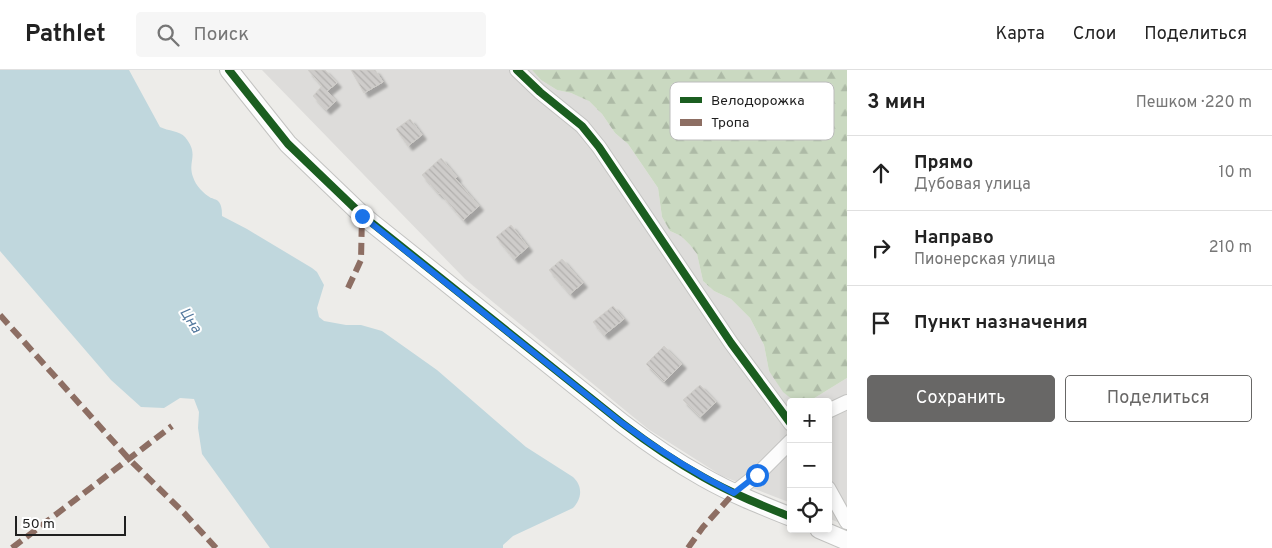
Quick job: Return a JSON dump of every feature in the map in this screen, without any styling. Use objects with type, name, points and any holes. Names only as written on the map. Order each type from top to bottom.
[{"type":"street","points":[[229,70],[288,144],[362,216],[650,444],[703,478],[787,515]]},
{"type":"street","points":[[517,70],[540,92],[582,126],[599,146],[731,343],[787,419]]},
{"type":"street","points":[[832,409],[847,402]]},
{"type":"street","points":[[734,493],[757,475],[789,443]]},
{"type":"street","points":[[832,495],[847,522]]},
{"type":"street","points":[[828,533],[847,541]]},
{"type":"shaded area","points":[[262,70],[532,70],[541,80],[557,90],[588,100],[602,114],[615,133],[628,144],[658,188],[662,217],[670,231],[681,236],[697,254],[703,281],[714,291],[731,299],[750,318],[764,345],[769,371],[791,398],[787,398],[787,501],[722,476],[648,429],[465,279]]},
{"type":"shaded area","points":[[847,378],[847,526],[832,520],[832,398],[814,398]]},
{"type":"green space","points":[[532,70],[847,70],[847,378],[814,398],[790,398],[783,392],[769,371],[764,345],[750,318],[731,299],[714,291],[703,281],[697,254],[681,236],[670,231],[662,217],[658,188],[628,144],[615,133],[602,114],[589,101],[571,93],[557,90],[541,80]]},
{"type":"water","name":"Цна","points":[[0,70],[129,70],[160,127],[180,133],[189,143],[193,153],[191,167],[194,180],[203,192],[217,200],[222,208],[222,216],[317,272],[324,285],[317,308],[319,317],[324,321],[346,325],[361,325],[382,331],[437,370],[526,447],[573,477],[580,488],[580,497],[573,508],[513,536],[503,545],[503,548],[270,548],[202,454],[198,428],[199,412],[194,399],[180,398],[164,408],[141,407],[111,380],[0,251]]},
{"type":"building","points":[[308,70],[325,70],[337,83],[327,91],[336,101],[326,110],[313,96],[322,86]]},
{"type":"building","points":[[351,70],[375,70],[383,82],[364,93]]},
{"type":"building","points":[[410,119],[422,135],[408,146],[396,129]]},
{"type":"building","points":[[441,158],[479,206],[463,220],[422,175]]},
{"type":"building","points":[[511,225],[528,247],[514,259],[496,237]]},
{"type":"building","points":[[562,259],[583,283],[570,294],[549,270]]},
{"type":"building","points":[[613,306],[624,319],[604,335],[593,322]]},
{"type":"building","points":[[664,346],[682,364],[664,382],[646,364]]},
{"type":"building","points":[[700,385],[716,402],[700,417],[683,400]]},
{"type":"marked path","points":[[348,288],[361,260],[362,215]]},
{"type":"marked path","points":[[0,315],[129,459],[184,513],[216,548]]},
{"type":"marked path","points":[[12,548],[172,426]]},
{"type":"marked path","points":[[688,548],[703,527],[734,493]]},
{"type":"cycle path","points":[[229,70],[288,144],[362,215],[622,423],[661,452],[703,477],[735,494],[787,515]]},
{"type":"cycle path","points":[[517,70],[540,92],[582,126],[599,147],[731,343],[787,419]]},
{"type":"route","points":[[362,216],[650,444],[703,478],[734,493],[757,475]]}]
